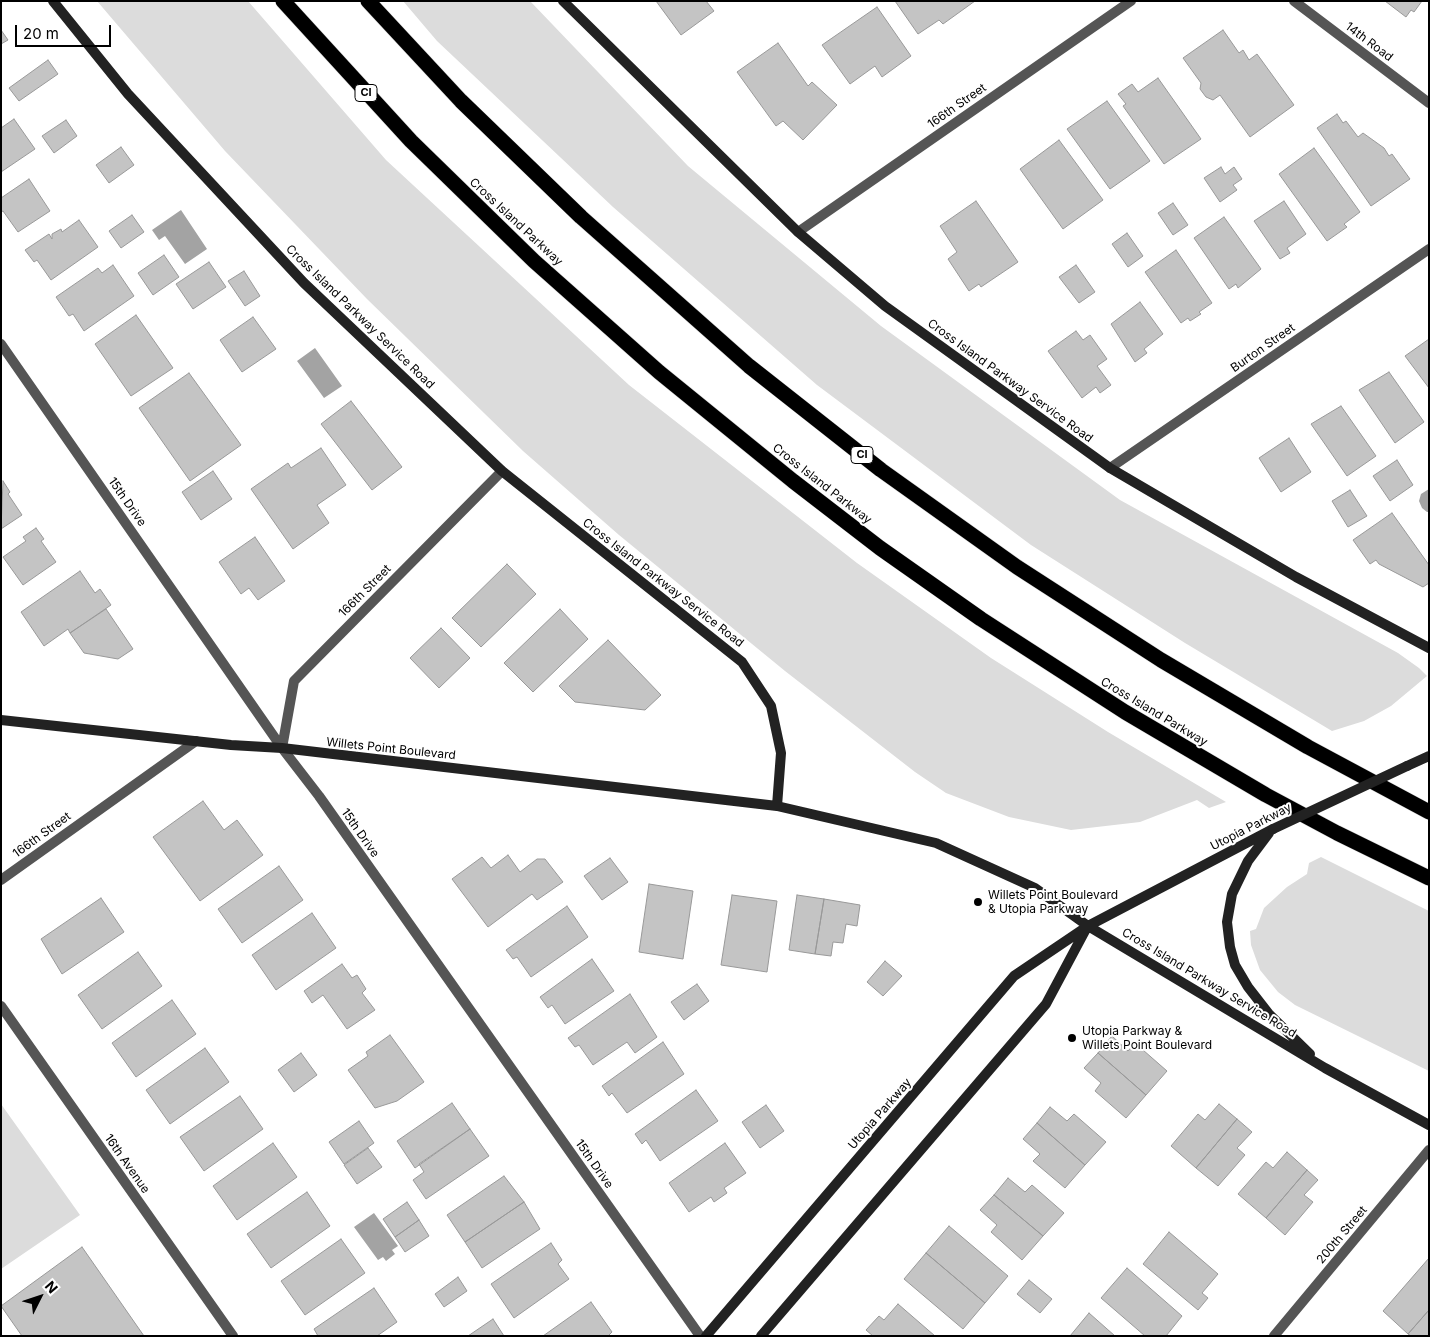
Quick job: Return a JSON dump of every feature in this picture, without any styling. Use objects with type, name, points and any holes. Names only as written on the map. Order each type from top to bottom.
[{"type":"highway","name":"Cross Island Parkway","points":[[283,1],[411,141],[534,261],[659,372],[792,481],[928,582],[1077,682],[1224,772],[1377,854],[1429,879]]},
{"type":"highway","name":"CI","points":[[368,1],[461,100],[581,218],[749,366],[852,447],[986,545],[1120,635],[1308,747],[1429,812]]},
{"type":"street","name":"Cross Island Parkway Service Road","points":[[53,1],[128,94],[304,283],[502,471],[742,662],[771,706],[780,753],[777,806],[936,843],[1034,888],[1088,926],[1325,1068],[1429,1125]]},
{"type":"street","name":"Cross Island Parkway Service Road","points":[[563,1],[798,232],[885,306],[1110,468],[1304,582],[1429,648]]},
{"type":"street","name":"166th Street","points":[[798,232],[1131,1]]},
{"type":"street","name":"14th Road","points":[[1294,1],[1429,102]]},
{"type":"street","name":"Burton Street","points":[[1110,468],[1429,249]]},
{"type":"street","name":"15th Drive","points":[[1,344],[282,748],[319,796],[700,1336]]},
{"type":"street","name":"166th Street","points":[[282,748],[294,681],[502,471]]},
{"type":"street","name":"Willets Point Boulevard","points":[[1,720],[196,741],[282,748],[777,806]]},
{"type":"street","name":"166th Street","points":[[1,880],[196,741]]},
{"type":"street","name":"Utopia Parkway","points":[[706,1336],[1014,976],[1088,926],[1273,829],[1429,756]]},
{"type":"street","points":[[1273,829],[1255,850],[1236,882],[1228,914],[1230,947],[1235,965],[1257,999],[1269,1014],[1325,1068]]},
{"type":"street","points":[[761,1336],[1046,1004],[1088,926]]},
{"type":"street","name":"16th Avenue","points":[[1,1006],[233,1336]]},
{"type":"street","name":"200th Street","points":[[1274,1336],[1429,1150]]},
{"type":"shaded area","points":[[97,1],[248,1],[386,160],[629,385],[857,563],[991,658],[1108,732],[1226,802],[1209,808],[1197,800],[1140,822],[1071,830],[1009,817],[946,793],[915,772],[785,671],[619,535],[523,451],[367,299],[225,151]]},
{"type":"shaded area","points":[[403,1],[530,1],[688,166],[881,326],[1120,500],[1398,653],[1427,676],[1391,706],[1364,721],[1332,731],[1185,643],[1031,545],[817,385],[613,207],[437,41]]},
{"type":"shaded area","points":[[181,210],[207,249],[185,264],[165,236],[159,240],[152,230]]},
{"type":"shaded area","points":[[315,348],[342,386],[324,398],[297,361]]},
{"type":"shaded area","points":[[1429,489],[1429,512],[1427,512],[1422,508],[1419,501],[1421,494]]},
{"type":"shaded area","points":[[1321,857],[1429,911],[1429,1071],[1295,1005],[1278,992],[1260,970],[1251,945],[1250,931],[1256,929],[1264,908],[1287,887],[1307,874],[1309,863]]},
{"type":"shaded area","points":[[1,1104],[80,1215],[1,1269]]},
{"type":"shaded area","points":[[374,1213],[398,1246],[392,1250],[395,1254],[386,1261],[383,1257],[378,1260],[354,1227]]},
{"type":"building","points":[[656,1],[706,1],[714,11],[681,35]]},
{"type":"building","points":[[895,1],[975,1],[943,24],[939,20],[918,34]]},
{"type":"building","points":[[1385,1],[1422,1],[1414,12],[1411,10],[1406,17]]},
{"type":"building","points":[[877,7],[911,56],[882,77],[875,66],[850,84],[822,45]]},
{"type":"building","points":[[1,30],[8,40],[1,44]]},
{"type":"building","points":[[1223,30],[1239,53],[1243,50],[1249,60],[1257,54],[1294,105],[1250,137],[1220,95],[1213,100],[1206,97],[1200,89],[1201,83],[1183,58]]},
{"type":"building","points":[[778,43],[808,86],[812,82],[837,105],[803,140],[783,121],[776,126],[737,72]]},
{"type":"building","points":[[48,60],[58,74],[19,101],[9,88]]},
{"type":"building","points":[[1158,78],[1201,139],[1164,164],[1123,106],[1126,104],[1118,94],[1132,84],[1138,92]]},
{"type":"building","points":[[1107,101],[1150,161],[1110,189],[1067,129]]},
{"type":"building","points":[[1337,114],[1343,123],[1346,121],[1358,137],[1363,133],[1384,148],[1389,156],[1392,154],[1410,179],[1371,206],[1317,128]]},
{"type":"building","points":[[14,119],[35,149],[1,172],[1,128]]},
{"type":"building","points":[[66,120],[77,136],[54,153],[42,136]]},
{"type":"building","points":[[1059,140],[1103,200],[1063,229],[1020,169]]},
{"type":"building","points":[[121,147],[134,165],[109,183],[96,165]]},
{"type":"building","points":[[1314,148],[1360,212],[1344,224],[1347,227],[1327,241],[1279,174]]},
{"type":"building","points":[[1221,167],[1225,174],[1234,167],[1242,179],[1233,185],[1237,190],[1220,202],[1204,178]]},
{"type":"building","points":[[29,179],[50,211],[18,232],[3,211],[1,212],[1,198]]},
{"type":"building","points":[[976,201],[1018,262],[981,287],[979,284],[969,291],[948,259],[957,252],[940,226]]},
{"type":"building","points":[[1284,201],[1306,234],[1287,248],[1290,253],[1280,259],[1254,221]]},
{"type":"building","points":[[1173,203],[1188,225],[1173,235],[1158,213]]},
{"type":"building","points":[[132,215],[144,232],[121,248],[109,231]]},
{"type":"building","points":[[1224,217],[1261,269],[1238,288],[1236,284],[1229,289],[1194,238]]},
{"type":"building","points":[[79,220],[98,247],[51,280],[37,260],[34,262],[25,250],[49,234],[52,239],[52,234],[61,229],[62,232]]},
{"type":"building","points":[[1127,233],[1143,256],[1128,267],[1112,244]]},
{"type":"building","points":[[1176,250],[1212,303],[1199,312],[1201,314],[1190,321],[1188,318],[1181,323],[1145,272]]},
{"type":"building","points":[[164,255],[179,277],[153,295],[138,273]]},
{"type":"building","points":[[209,262],[226,287],[193,309],[176,284]]},
{"type":"building","points":[[113,265],[134,296],[84,331],[73,314],[69,316],[56,297],[98,268],[102,273]]},
{"type":"building","points":[[1076,265],[1095,292],[1079,303],[1059,277]]},
{"type":"building","points":[[244,271],[260,296],[245,306],[228,281]]},
{"type":"building","points":[[1140,302],[1163,334],[1144,349],[1147,353],[1135,362],[1111,324]]},
{"type":"building","points":[[136,315],[173,368],[131,396],[95,344]]},
{"type":"building","points":[[253,317],[276,349],[242,372],[220,340]]},
{"type":"building","points":[[1076,331],[1083,340],[1090,335],[1107,359],[1097,366],[1111,385],[1100,393],[1096,387],[1082,398],[1048,351]]},
{"type":"building","points":[[1429,339],[1429,388],[1405,356]]},
{"type":"building","points":[[1389,372],[1424,422],[1395,443],[1359,390]]},
{"type":"building","points":[[189,373],[241,445],[190,481],[139,408]]},
{"type":"building","points":[[351,401],[402,467],[372,490],[321,424]]},
{"type":"building","points":[[1341,406],[1376,456],[1347,476],[1311,424]]},
{"type":"building","points":[[1289,438],[1311,472],[1281,492],[1259,458]]},
{"type":"building","points":[[321,448],[346,485],[317,505],[329,523],[293,549],[251,489],[288,463],[291,468]]},
{"type":"building","points":[[1397,460],[1413,485],[1390,501],[1373,476]]},
{"type":"building","points":[[213,471],[232,499],[201,520],[182,492]]},
{"type":"building","points":[[3,481],[10,492],[8,494],[22,515],[1,529]]},
{"type":"building","points":[[1350,490],[1367,516],[1348,527],[1332,501]]},
{"type":"building","points":[[1392,513],[1429,565],[1429,583],[1423,587],[1379,564],[1376,560],[1370,564],[1353,540]]},
{"type":"building","points":[[36,528],[44,539],[41,541],[56,562],[23,585],[3,557],[26,541],[23,537]]},
{"type":"building","points":[[255,537],[285,581],[258,600],[249,588],[241,594],[219,562]]},
{"type":"building","points":[[507,564],[536,594],[481,647],[452,618]]},
{"type":"building","points":[[80,571],[95,593],[100,589],[111,605],[70,633],[68,629],[44,646],[21,612]]},
{"type":"building","points":[[106,609],[133,649],[118,659],[84,653],[70,633]]},
{"type":"building","points":[[560,609],[588,639],[533,692],[504,663]]},
{"type":"building","points":[[441,628],[470,658],[439,688],[410,658]]},
{"type":"building","points":[[608,640],[661,695],[645,710],[575,702],[559,686]]},
{"type":"building","points":[[203,801],[224,830],[237,820],[263,855],[200,901],[153,837]]},
{"type":"building","points":[[508,855],[520,872],[537,859],[545,859],[563,882],[537,900],[532,894],[488,927],[452,879],[482,857],[491,868]]},
{"type":"building","points":[[610,858],[628,882],[602,900],[584,876]]},
{"type":"building","points":[[279,866],[303,900],[242,943],[218,909]]},
{"type":"building","points":[[649,884],[693,891],[683,959],[639,952]]},
{"type":"building","points":[[732,895],[777,901],[767,972],[721,965]]},
{"type":"building","points":[[797,895],[824,899],[815,954],[789,950]]},
{"type":"building","points":[[101,898],[124,932],[62,974],[41,939]]},
{"type":"building","points":[[824,899],[860,905],[857,926],[846,924],[843,943],[833,942],[831,956],[815,954]]},
{"type":"building","points":[[567,906],[588,937],[531,977],[517,957],[513,959],[506,950]]},
{"type":"building","points":[[312,913],[336,948],[276,990],[252,955]]},
{"type":"building","points":[[138,952],[162,986],[102,1029],[78,995]]},
{"type":"building","points":[[592,959],[614,991],[565,1024],[552,1005],[548,1008],[540,997]]},
{"type":"building","points":[[885,961],[902,976],[883,996],[867,982]]},
{"type":"building","points":[[342,964],[352,978],[357,975],[366,989],[362,993],[375,1010],[347,1029],[323,995],[312,1003],[304,991]]},
{"type":"building","points":[[697,984],[709,1001],[684,1020],[671,1002]]},
{"type":"building","points":[[630,994],[657,1037],[635,1053],[627,1042],[593,1065],[579,1045],[575,1047],[568,1038]]},
{"type":"building","points":[[172,1000],[196,1034],[136,1077],[112,1043]]},
{"type":"building","points":[[390,1035],[424,1082],[397,1101],[375,1108],[348,1070],[368,1056],[366,1052]]},
{"type":"building","points":[[1112,1036],[1128,1051],[1135,1043],[1167,1071],[1146,1095],[1098,1053]]},
{"type":"building","points":[[663,1042],[684,1074],[627,1113],[612,1093],[609,1096],[602,1086]]},
{"type":"building","points":[[205,1048],[229,1082],[170,1124],[146,1090]]},
{"type":"building","points":[[301,1053],[317,1075],[294,1092],[278,1070]]},
{"type":"building","points":[[1098,1053],[1146,1095],[1126,1118],[1095,1091],[1101,1083],[1084,1068]]},
{"type":"building","points":[[696,1090],[718,1121],[660,1161],[646,1140],[642,1144],[635,1134]]},
{"type":"building","points":[[240,1096],[263,1129],[204,1171],[180,1137]]},
{"type":"building","points":[[452,1103],[470,1129],[415,1168],[397,1141]]},
{"type":"building","points":[[1219,1104],[1237,1119],[1196,1168],[1171,1146],[1198,1114],[1205,1120]]},
{"type":"building","points":[[766,1105],[784,1131],[760,1148],[742,1122]]},
{"type":"building","points":[[1050,1107],[1067,1121],[1074,1114],[1106,1142],[1085,1165],[1037,1123]]},
{"type":"building","points":[[1237,1119],[1252,1132],[1237,1148],[1245,1155],[1218,1186],[1196,1168]]},
{"type":"building","points":[[359,1121],[374,1143],[344,1164],[329,1142]]},
{"type":"building","points":[[1037,1123],[1085,1165],[1065,1188],[1033,1161],[1040,1154],[1023,1139]]},
{"type":"building","points":[[470,1129],[489,1156],[426,1199],[413,1180],[424,1172],[419,1164]]},
{"type":"building","points":[[273,1143],[297,1177],[237,1220],[213,1186]]},
{"type":"building","points":[[725,1143],[746,1173],[724,1188],[727,1193],[714,1202],[711,1197],[689,1212],[669,1183]]},
{"type":"building","points":[[368,1148],[382,1167],[357,1184],[344,1165]]},
{"type":"building","points":[[1287,1152],[1307,1170],[1266,1218],[1238,1194],[1266,1162],[1273,1168]]},
{"type":"building","points":[[1307,1170],[1318,1180],[1304,1195],[1313,1202],[1285,1235],[1266,1218]]},
{"type":"building","points":[[504,1176],[524,1202],[465,1242],[447,1215]]},
{"type":"building","points":[[1008,1178],[1025,1192],[1032,1185],[1064,1213],[1043,1236],[994,1195]]},
{"type":"building","points":[[307,1192],[330,1226],[271,1268],[247,1234]]},
{"type":"building","points":[[994,1195],[1043,1236],[1022,1260],[991,1232],[997,1225],[980,1210]]},
{"type":"building","points":[[407,1202],[419,1220],[395,1237],[383,1219]]},
{"type":"building","points":[[524,1202],[540,1229],[482,1268],[465,1242]]},
{"type":"building","points":[[419,1220],[429,1236],[405,1252],[395,1237]]},
{"type":"building","points":[[949,1226],[1008,1276],[985,1303],[926,1253]]},
{"type":"building","points":[[1169,1232],[1218,1274],[1202,1293],[1208,1298],[1198,1310],[1143,1264]]},
{"type":"building","points":[[341,1239],[365,1273],[305,1315],[281,1281]]},
{"type":"building","points":[[551,1243],[562,1260],[558,1264],[569,1279],[514,1318],[491,1284]]},
{"type":"building","points":[[82,1247],[144,1336],[22,1336],[1,1306]]},
{"type":"building","points":[[926,1253],[985,1303],[963,1329],[904,1279]]},
{"type":"building","points":[[1429,1258],[1429,1310],[1408,1334],[1383,1311]]},
{"type":"building","points":[[1127,1268],[1182,1316],[1166,1336],[1145,1336],[1101,1298]]},
{"type":"building","points":[[458,1277],[467,1291],[444,1307],[435,1294]]},
{"type":"building","points":[[1029,1280],[1052,1299],[1040,1313],[1017,1294]]},
{"type":"building","points":[[374,1288],[397,1322],[377,1336],[318,1336],[314,1329]]},
{"type":"building","points":[[591,1302],[612,1332],[608,1336],[543,1336]]},
{"type":"building","points":[[898,1304],[935,1336],[873,1336],[866,1330],[879,1316],[884,1320]]},
{"type":"building","points":[[1429,1310],[1429,1336],[1411,1336],[1408,1334]]},
{"type":"building","points":[[1089,1313],[1115,1336],[1070,1336]]},
{"type":"building","points":[[493,1319],[504,1336],[468,1336]]},
{"type":"place","name":"Willets Point Boulevard & Utopia Parkway","points":[[978,902]]},
{"type":"place","name":"Utopia Parkway & Willets Point Boulevard","points":[[1072,1038]]}]
